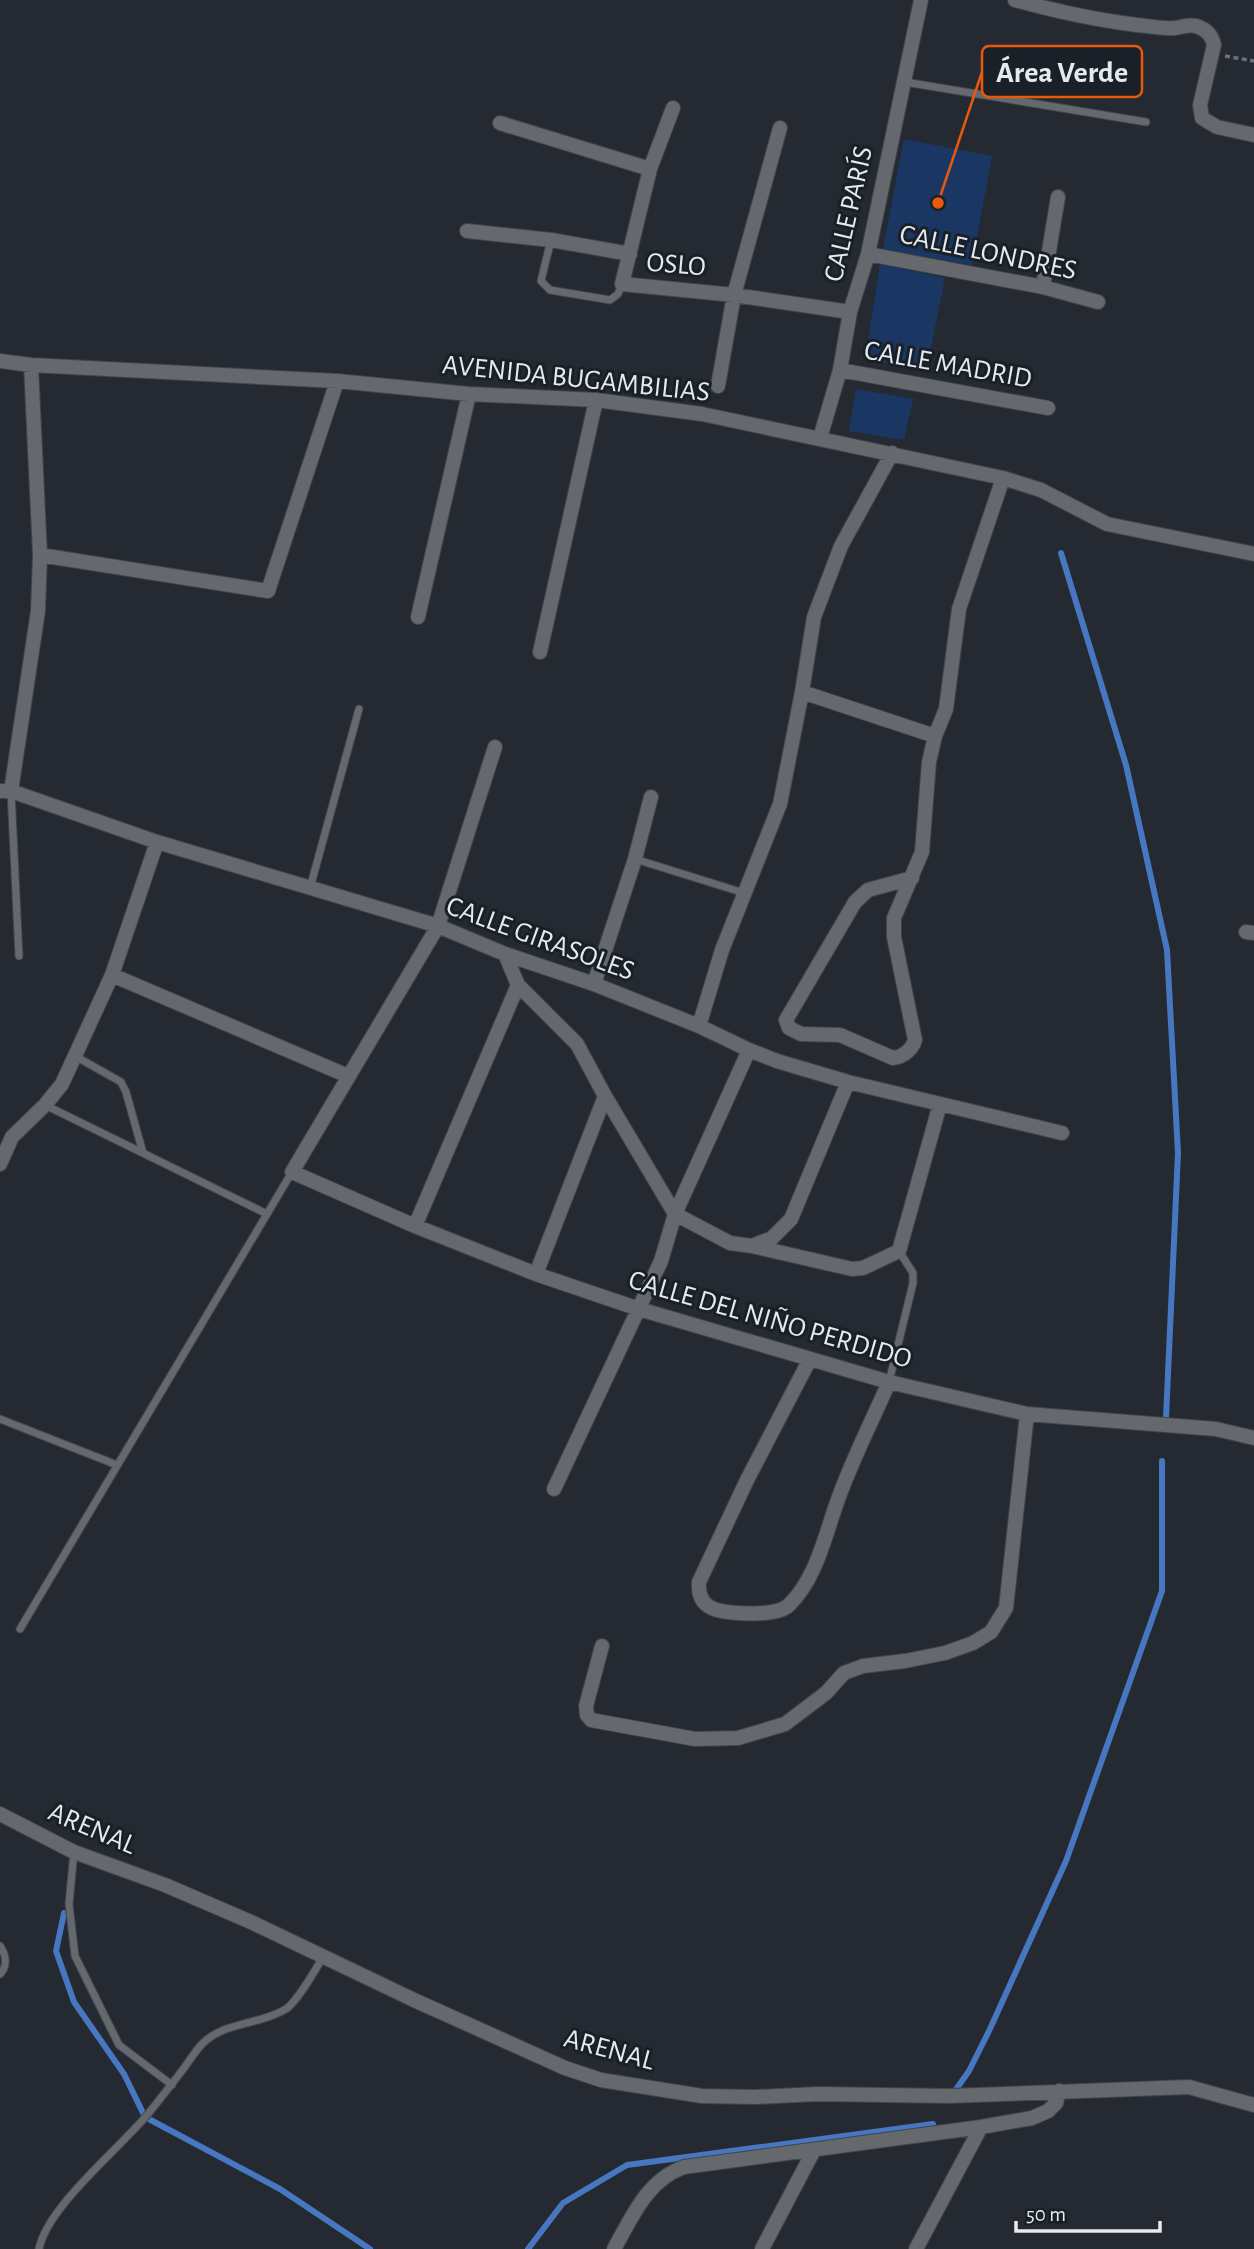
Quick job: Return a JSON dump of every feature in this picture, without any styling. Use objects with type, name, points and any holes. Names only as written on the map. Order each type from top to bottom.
[{"type":"street","name":"CALLE PARÍS","points":[[820,438],[839,370],[850,312],[868,254],[921,0]]},
{"type":"street","points":[[1015,0],[1059,12],[1138,25],[1175,28],[1188,24],[1208,32],[1213,39],[1213,54],[1200,105],[1202,118],[1217,127],[1254,135]]},
{"type":"street","name":"OSLO","points":[[673,108],[650,169],[622,284],[734,295],[718,386]]},
{"type":"street","points":[[499,123],[650,169]]},
{"type":"street","points":[[780,128],[734,295],[850,312]]},
{"type":"street","points":[[1043,287],[1058,197]]},
{"type":"street","points":[[467,231],[551,240],[630,254]]},
{"type":"street","name":"CALLE LONDRES","points":[[868,254],[1043,287],[1098,302]]},
{"type":"street","name":"AVENIDA BUGAMBILIAS","points":[[0,361],[337,382],[469,394],[596,400],[702,414],[1003,478],[1041,490],[1107,524],[1254,554]]},
{"type":"street","points":[[6,791],[38,611],[40,555],[31,365]]},
{"type":"street","name":"CALLE MADRID","points":[[839,370],[1048,408]]},
{"type":"street","points":[[40,555],[268,591],[337,382]]},
{"type":"street","points":[[418,617],[469,394]]},
{"type":"street","points":[[540,652],[596,400]]},
{"type":"street","points":[[699,1026],[722,950],[780,804],[814,617],[841,546],[892,453]]},
{"type":"street","points":[[912,877],[868,890],[855,902],[786,1020],[789,1028],[802,1034],[839,1035],[893,1058],[899,1058],[913,1047],[915,1040],[894,937],[894,918],[912,877],[922,852],[929,762],[935,736],[946,709],[959,609],[1003,478]]},
{"type":"street","points":[[802,692],[935,736]]},
{"type":"street","points":[[292,1172],[438,926],[495,747]]},
{"type":"street","name":"CALLE GIRASOLES","points":[[6,791],[157,842],[438,926],[505,954],[594,984],[699,1026],[749,1051],[848,1082],[1062,1133]]},
{"type":"street","points":[[594,984],[635,859],[651,797]]},
{"type":"street","points":[[0,1164],[12,1138],[62,1084],[113,975],[157,842]]},
{"type":"street","points":[[505,954],[518,985],[577,1044],[675,1214],[730,1243],[852,1269],[863,1268],[899,1251],[940,1104]]},
{"type":"street","points":[[113,975],[348,1076]]},
{"type":"street","points":[[415,1226],[518,985]]},
{"type":"street","points":[[554,1489],[661,1261],[675,1214],[749,1051]]},
{"type":"street","points":[[752,1246],[772,1238],[791,1219],[848,1082]]},
{"type":"street","points":[[536,1274],[605,1096]]},
{"type":"street","name":"CALLE DEL NIÑO PERDIDO","points":[[292,1172],[415,1226],[536,1274],[639,1309],[889,1382],[1027,1414],[1216,1429],[1254,1438]]},
{"type":"street","points":[[810,1359],[747,1480],[699,1582],[701,1601],[713,1609],[728,1612],[777,1611],[788,1607],[800,1592],[813,1568],[840,1493],[889,1382]]},
{"type":"street","points":[[602,1646],[586,1706],[591,1720],[695,1740],[738,1738],[785,1724],[826,1693],[844,1673],[863,1667],[945,1653],[973,1643],[991,1632],[1006,1608],[1027,1414]]},
{"type":"street","name":"ARENAL","points":[[0,1814],[74,1853],[165,1885],[239,1916],[565,2068],[601,2080],[702,2096],[755,2097],[818,2094],[949,2096],[1189,2087],[1254,2105]]},
{"type":"street","points":[[614,2249],[643,2198],[669,2172],[684,2167],[1032,2118],[1048,2111],[1056,2103],[1059,2091]]},
{"type":"street","points":[[916,2249],[981,2127]]},
{"type":"street","points":[[762,2249],[814,2150]]},
{"type":"lane","points":[[904,82],[1146,122]]},
{"type":"lane","points":[[551,240],[541,281],[550,290],[610,300],[618,294],[622,284]]},
{"type":"lane","points":[[310,888],[359,709]]},
{"type":"lane","points":[[6,791],[19,956]]},
{"type":"lane","points":[[635,859],[744,893]]},
{"type":"lane","points":[[75,1056],[121,1082],[143,1153]]},
{"type":"lane","points":[[45,1105],[267,1214]]},
{"type":"lane","points":[[20,1629],[292,1172]]},
{"type":"lane","points":[[889,1382],[913,1283],[913,1273],[899,1251]]},
{"type":"lane","points":[[0,1419],[117,1465]]},
{"type":"lane","points":[[74,1853],[69,1904],[75,1956],[119,2045],[172,2085]]},
{"type":"lane","points":[[0,1946],[6,1964],[0,1974]]},
{"type":"lane","points":[[39,2249],[41,2236],[59,2209],[145,2117],[202,2043],[223,2029],[255,2021],[287,2008],[323,1957]]},
{"type":"path","points":[[1213,54],[1254,61]]},
{"type":"shaded area","points":[[904,139],[992,156],[972,265],[883,249]]},
{"type":"shaded area","points":[[880,264],[945,278],[926,372],[865,359]]},
{"type":"shaded area","points":[[856,389],[913,399],[904,440],[849,431]]},
{"type":"waterway","points":[[1061,553],[1126,765],[1167,950],[1178,1153],[1166,1418]]},
{"type":"waterway","points":[[957,2088],[969,2071],[989,2031],[1066,1861],[1162,1591],[1162,1461]]},
{"type":"waterway","points":[[64,1913],[56,1951],[74,2002],[124,2074],[145,2117],[280,2189],[370,2249]]},
{"type":"waterway","points":[[528,2249],[563,2203],[627,2165],[933,2124]]},
{"type":"place","name":"Área Verde","points":[[938,203]]}]
